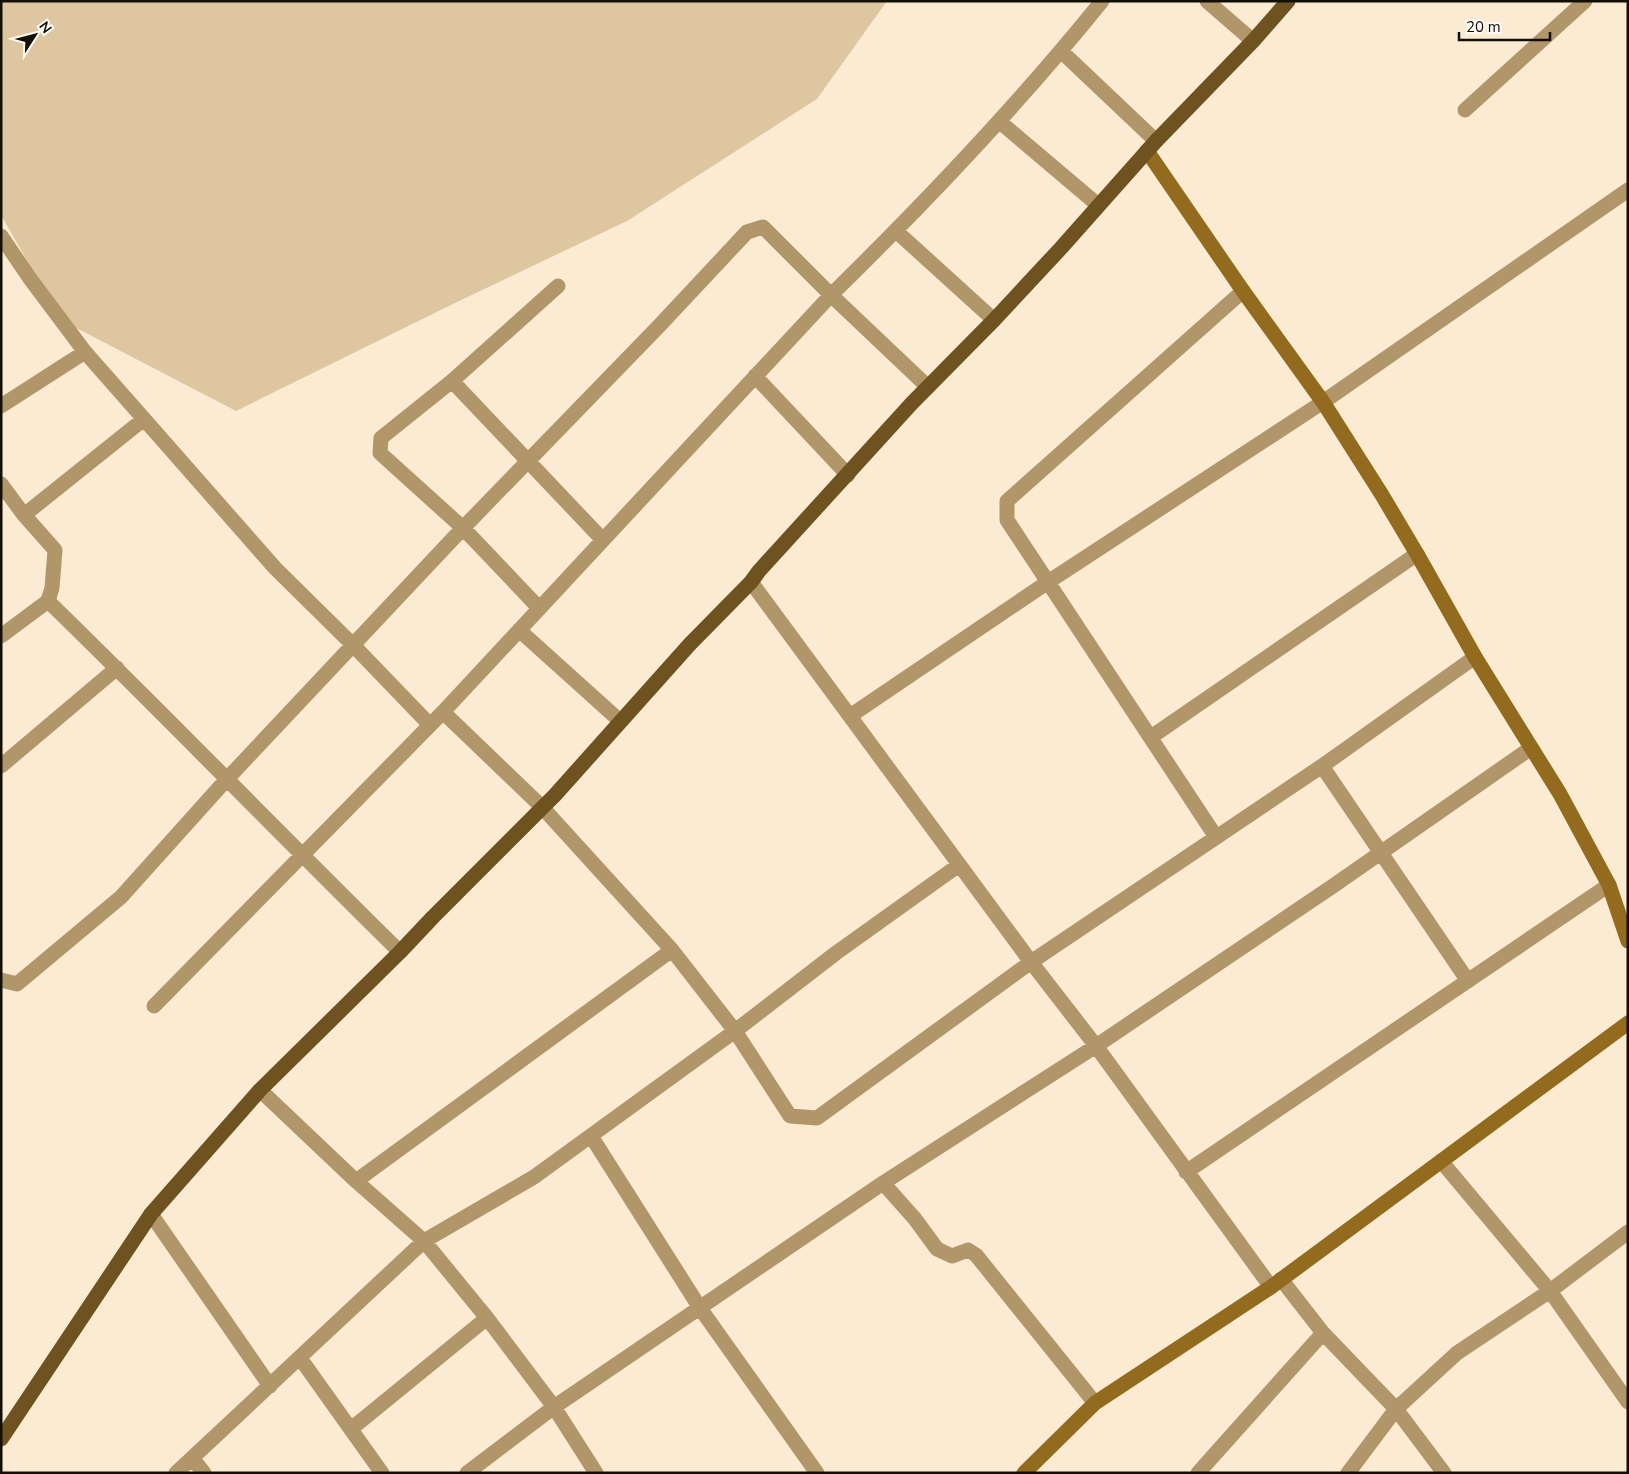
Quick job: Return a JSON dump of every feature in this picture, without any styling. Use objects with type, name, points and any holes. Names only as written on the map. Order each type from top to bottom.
[{"type":"main road","points":[[1,1439],[151,1214],[260,1090],[555,796],[690,644],[751,582],[928,386],[994,320],[1151,146],[1253,41],[1288,1]]},
{"type":"street","points":[[154,1006],[443,712],[831,295],[896,231],[1000,122],[1062,51],[1102,1]]},
{"type":"street","points":[[1207,1],[1253,41]]},
{"type":"street","points":[[1465,110],[1585,1]]},
{"type":"street","points":[[1062,51],[1151,146],[1242,291],[1323,402],[1417,554],[1475,657],[1530,748],[1560,794],[1610,886],[1628,941]]},
{"type":"street","points":[[1000,122],[1098,205]]},
{"type":"street","points":[[850,716],[1048,582],[1323,402],[1628,190]]},
{"type":"street","points":[[1,980],[17,984],[121,897],[227,779],[463,528],[747,232],[763,227],[831,295],[928,386]]},
{"type":"street","points":[[896,231],[994,320]]},
{"type":"street","points":[[1,236],[85,352],[275,568],[430,725]]},
{"type":"street","points":[[539,608],[463,528],[380,453],[381,438],[452,381],[558,286]]},
{"type":"street","points":[[1216,837],[1007,520],[1007,502],[1242,291]]},
{"type":"street","points":[[1,406],[85,352]]},
{"type":"street","points":[[755,376],[848,475]]},
{"type":"street","points":[[452,381],[602,539]]},
{"type":"street","points":[[24,515],[144,419]]},
{"type":"street","points":[[1,484],[24,515],[55,550],[52,588],[48,601],[1,636]]},
{"type":"street","points":[[1150,737],[1417,554]]},
{"type":"street","points":[[751,582],[1031,962],[1096,1046],[1186,1172],[1276,1283],[1396,1408],[1444,1473]]},
{"type":"street","points":[[48,601],[400,952]]},
{"type":"street","points":[[518,630],[620,721]]},
{"type":"street","points":[[443,712],[542,807],[672,950],[735,1031],[790,1116],[817,1118],[1031,962],[1322,766],[1475,657]]},
{"type":"street","points":[[1,766],[117,668]]},
{"type":"street","points":[[467,1473],[554,1407],[883,1183],[1096,1046],[1380,853],[1530,748]]},
{"type":"street","points":[[1322,766],[1468,981]]},
{"type":"street","points":[[176,1473],[424,1242],[534,1177],[735,1031],[836,953],[959,865]]},
{"type":"street","points":[[1186,1172],[1610,886]]},
{"type":"street","points":[[356,1180],[672,950]]},
{"type":"street","points":[[1024,1473],[1095,1403],[1276,1283],[1628,1023]]},
{"type":"street","points":[[260,1090],[424,1242],[487,1318],[554,1407],[596,1473]]},
{"type":"street","points":[[591,1136],[700,1308],[817,1473]]},
{"type":"street","points":[[1441,1162],[1550,1291],[1628,1402]]},
{"type":"street","points":[[883,1183],[915,1219],[937,1249],[952,1256],[968,1250],[976,1254],[1095,1403]]},
{"type":"street","points":[[151,1214],[270,1386]]},
{"type":"street","points":[[1348,1473],[1396,1408],[1457,1353],[1550,1291],[1628,1232]]},
{"type":"street","points":[[351,1430],[487,1318]]},
{"type":"street","points":[[1198,1473],[1324,1333]]},
{"type":"street","points":[[300,1358],[382,1473]]},
{"type":"street","points":[[192,1458],[204,1473]]},
{"type":"shaded area","points":[[1,1],[887,1],[817,99],[627,221],[236,411],[61,320],[1,215]]}]
